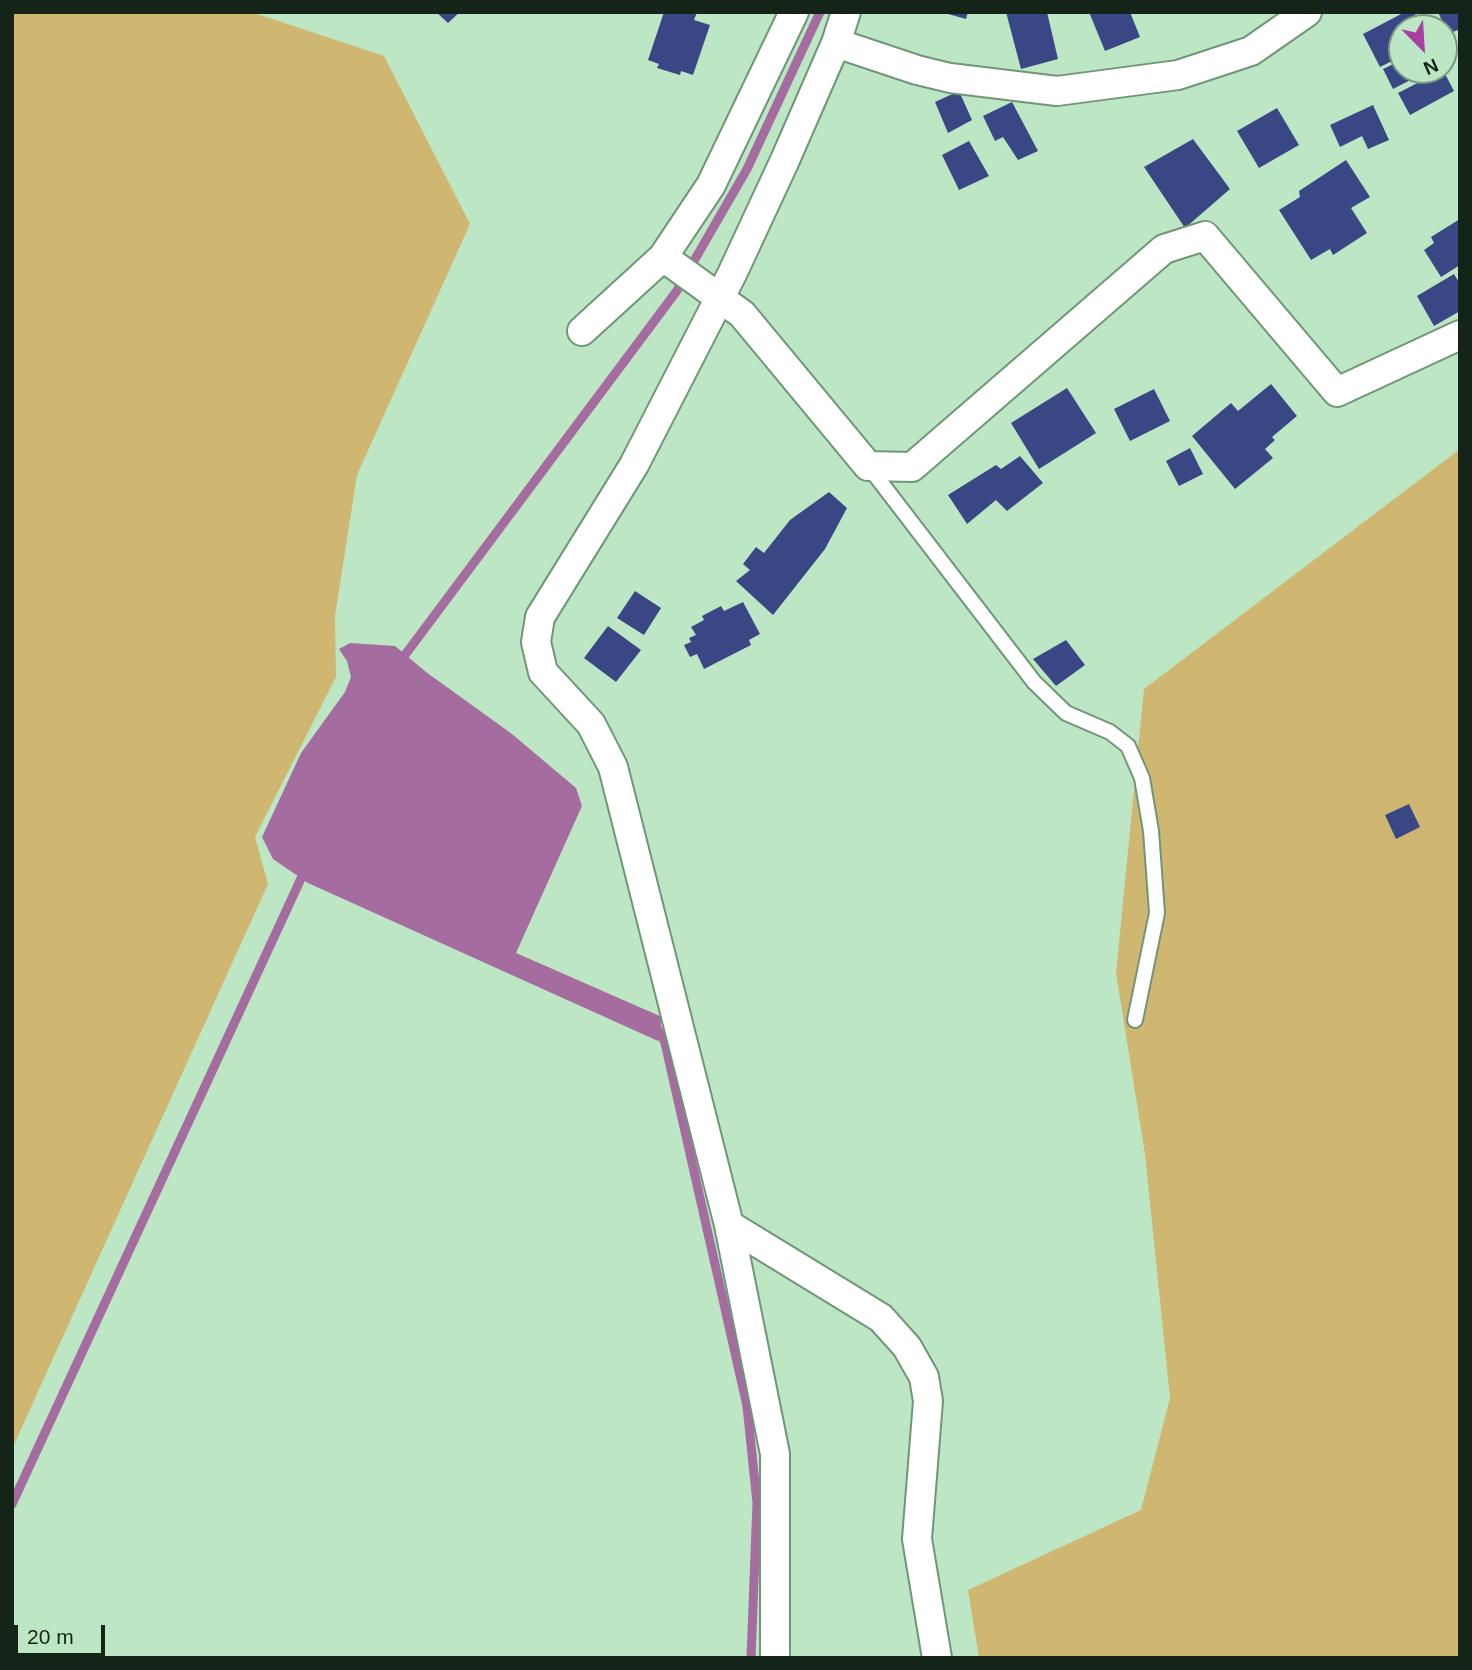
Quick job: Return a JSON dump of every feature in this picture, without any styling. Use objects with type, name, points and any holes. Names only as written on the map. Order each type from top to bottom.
[{"type":"street","points":[[582,331],[669,261],[711,185],[794,12]]},
{"type":"street","points":[[775,1658],[775,1454],[729,1225],[613,767],[591,724],[543,672],[536,642],[540,617],[634,465],[709,290],[785,160],[846,12]]},
{"type":"street","points":[[835,43],[950,78],[1057,91],[1178,75],[1251,51],[1307,12]]},
{"type":"street","points":[[669,261],[742,314],[868,466],[912,467],[1164,249],[1205,236],[1337,392],[1460,335]]},
{"type":"street","points":[[729,1225],[881,1318],[907,1347],[925,1377],[928,1401],[918,1539],[937,1658]]},
{"type":"lane","points":[[868,466],[1034,682],[1066,713],[1110,732],[1128,746],[1142,778],[1151,831],[1157,913],[1135,1020]]},
{"type":"shaded area","points":[[12,12],[251,12],[384,56],[470,224],[357,475],[335,616],[336,677],[255,837],[268,884],[12,1449]]},
{"type":"shaded area","points":[[1460,449],[1460,1658],[979,1658],[968,1590],[1141,1510],[1170,1398],[1145,1154],[1116,973],[1144,689]]},
{"type":"shaded area","points":[[350,643],[395,646],[426,672],[512,734],[576,788],[582,806],[516,953],[662,1017],[658,1041],[308,883],[273,859],[262,837],[301,753],[345,692],[351,677],[347,661],[339,649]]},
{"type":"building","points":[[436,12],[460,12],[448,23]]},
{"type":"building","points":[[664,12],[697,12],[694,20],[710,25],[693,75],[681,71],[680,75],[657,68],[659,64],[648,60]]},
{"type":"building","points":[[941,12],[968,12],[966,19]]},
{"type":"building","points":[[1006,12],[1047,12],[1058,59],[1021,69]]},
{"type":"building","points":[[1089,12],[1130,12],[1140,37],[1105,51]]},
{"type":"building","points":[[1438,12],[1460,12],[1458,30],[1458,14]]},
{"type":"building","points":[[1388,21],[1388,63],[1380,67],[1363,34]]},
{"type":"building","points":[[1388,67],[1388,79],[1383,69]]},
{"type":"building","points":[[1416,84],[1450,84],[1454,91],[1410,115],[1398,93]]},
{"type":"building","points":[[959,91],[972,120],[948,133],[935,102]]},
{"type":"building","points":[[1012,102],[1038,151],[1018,160],[1003,137],[995,141],[983,116]]},
{"type":"building","points":[[1373,105],[1389,140],[1368,149],[1362,136],[1340,147],[1330,125]]},
{"type":"building","points":[[1277,108],[1299,145],[1259,168],[1237,131]]},
{"type":"building","points":[[1193,139],[1230,189],[1185,228],[1144,167]]},
{"type":"building","points":[[969,141],[989,176],[959,190],[942,155]]},
{"type":"building","points":[[1346,160],[1370,197],[1351,208],[1367,233],[1333,255],[1330,249],[1311,260],[1279,210],[1300,197],[1299,191]]},
{"type":"building","points":[[1460,219],[1460,265],[1441,277],[1424,250],[1434,243],[1431,237]]},
{"type":"building","points":[[1454,274],[1460,284],[1460,311],[1434,326],[1417,296]]},
{"type":"building","points":[[1271,384],[1297,416],[1272,437],[1275,440],[1265,449],[1273,458],[1235,489],[1192,436],[1231,403],[1238,411]]},
{"type":"building","points":[[1067,388],[1096,433],[1039,469],[1011,423]]},
{"type":"building","points":[[1154,389],[1170,421],[1130,441],[1114,409]]},
{"type":"building","points":[[1190,448],[1203,474],[1179,486],[1166,461]]},
{"type":"building","points":[[1020,456],[1043,483],[1007,511],[996,500],[967,524],[948,495],[996,465],[1001,469]]},
{"type":"building","points":[[829,492],[847,508],[825,549],[773,615],[736,581],[750,570],[743,564],[756,547],[764,553],[790,520]]},
{"type":"building","points":[[635,591],[661,608],[644,635],[617,618]]},
{"type":"building","points":[[743,602],[760,634],[749,640],[751,645],[704,669],[697,654],[690,657],[684,645],[691,642],[689,638],[696,635],[691,627],[704,620],[702,616],[721,606],[724,611]]},
{"type":"building","points":[[608,626],[641,650],[616,682],[584,658]]},
{"type":"building","points":[[1066,640],[1085,665],[1056,686],[1033,659]]},
{"type":"building","points":[[1409,804],[1420,827],[1396,839],[1385,815]]},
{"type":"waterway","points":[[399,663],[676,292],[747,169],[820,12]]},
{"type":"waterway","points":[[12,1504],[305,870]]},
{"type":"waterway","points":[[655,1024],[665,1043],[747,1406],[757,1503],[751,1658]]}]
